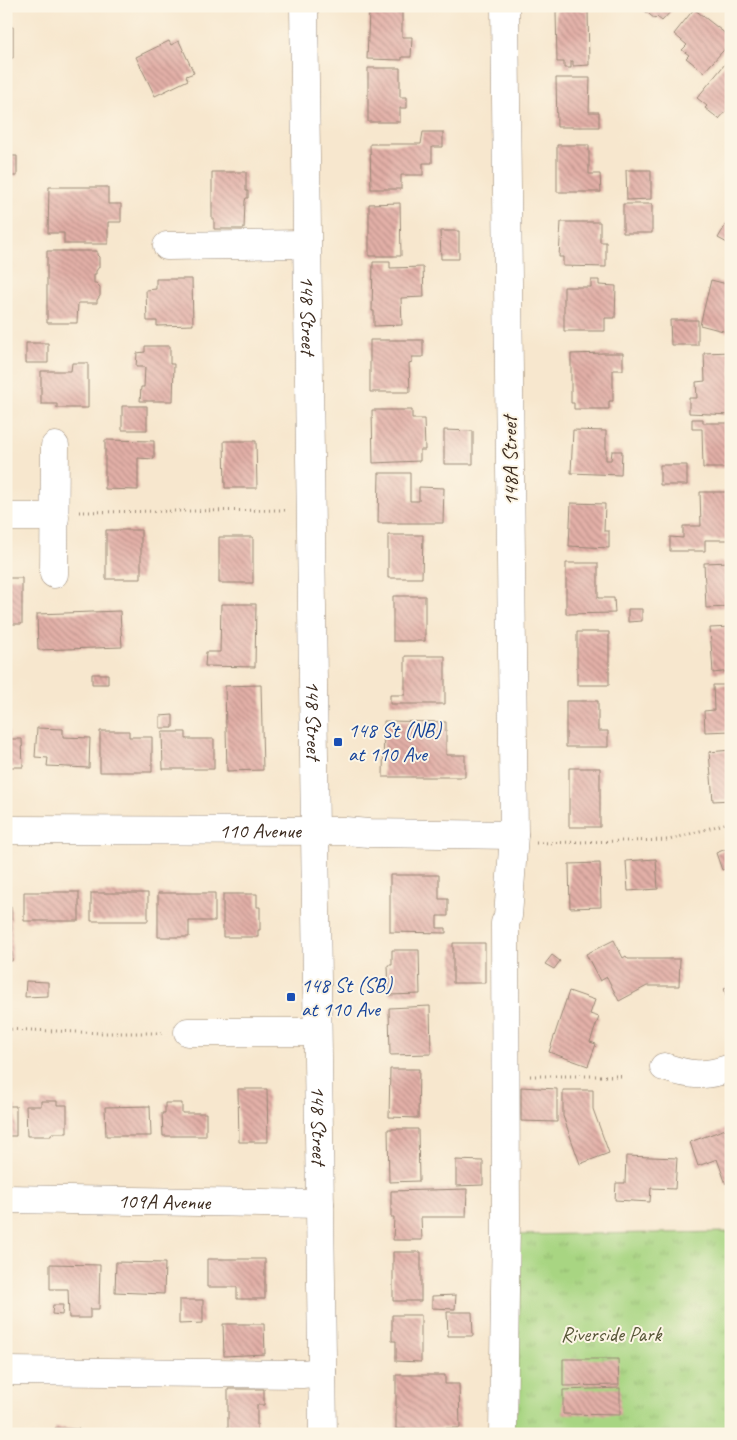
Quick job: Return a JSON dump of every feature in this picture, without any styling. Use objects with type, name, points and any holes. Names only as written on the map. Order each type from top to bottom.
[{"type":"street","name":"148 Street","points":[[304,6],[323,1434]]},
{"type":"street","name":"148A Street","points":[[503,1434],[506,1220],[505,923],[508,916],[522,839],[505,6]]},
{"type":"street","points":[[167,246],[306,244]]},
{"type":"street","points":[[54,574],[55,446]]},
{"type":"street","points":[[6,517],[55,517]]},
{"type":"street","name":"110 Avenue","points":[[6,830],[315,831],[522,839]]},
{"type":"street","points":[[188,1032],[317,1032]]},
{"type":"street","points":[[664,1068],[692,1075],[712,1074],[731,1068]]},
{"type":"street","name":"109A Avenue","points":[[6,1199],[320,1204]]},
{"type":"street","points":[[6,1371],[292,1374],[322,1372]]},
{"type":"path","points":[[55,517],[72,512],[292,510]]},
{"type":"path","points":[[522,839],[669,840],[731,822]]},
{"type":"path","points":[[6,1029],[103,1033],[188,1032]]},
{"type":"path","points":[[521,1077],[626,1076]]},
{"type":"green space","name":"Riverside Park","points":[[731,1232],[731,1434],[510,1434],[509,1235]]},
{"type":"building","points":[[558,6],[581,6],[581,10],[588,10],[589,65],[573,66],[573,61],[571,61],[571,68],[564,68],[564,62],[557,62],[556,11],[558,11]]},
{"type":"building","points":[[639,6],[667,6],[672,10],[662,21],[657,17],[655,19]]},
{"type":"building","points":[[694,9],[731,38],[731,42],[704,72],[686,58],[689,55],[682,50],[687,45],[674,34]]},
{"type":"building","points":[[369,12],[402,12],[402,37],[412,37],[411,57],[402,57],[402,60],[367,59]]},
{"type":"building","points":[[6,27],[13,27],[13,58],[6,58]]},
{"type":"building","points":[[169,41],[171,45],[179,41],[194,73],[186,76],[188,80],[155,96],[136,57]]},
{"type":"building","points":[[725,64],[729,68],[731,65],[731,114],[726,111],[719,119],[705,108],[707,106],[697,98]]},
{"type":"building","points":[[368,68],[400,68],[400,97],[407,97],[407,108],[400,108],[400,122],[368,122]]},
{"type":"building","points":[[556,78],[590,78],[589,112],[599,112],[599,127],[557,127]]},
{"type":"building","points":[[423,132],[443,132],[443,147],[432,147],[432,163],[423,163],[423,175],[401,175],[401,189],[371,189],[370,144],[421,144]]},
{"type":"building","points":[[557,145],[589,145],[589,174],[600,174],[601,192],[557,192]]},
{"type":"building","points":[[6,156],[17,156],[17,176],[6,176]]},
{"type":"building","points":[[626,170],[651,170],[651,199],[627,200]]},
{"type":"building","points":[[212,172],[246,172],[248,198],[245,201],[244,229],[214,229],[214,219],[212,219]]},
{"type":"building","points":[[49,187],[108,187],[108,204],[121,204],[121,222],[108,222],[108,244],[64,244],[64,233],[48,233]]},
{"type":"building","points":[[400,203],[401,256],[369,256],[369,204]]},
{"type":"building","points":[[623,204],[652,204],[652,233],[623,233]]},
{"type":"building","points":[[731,216],[731,245],[718,238]]},
{"type":"building","points":[[561,222],[600,222],[600,242],[606,242],[606,267],[563,266],[563,257],[559,257]]},
{"type":"building","points":[[440,231],[459,231],[459,259],[441,259]]},
{"type":"building","points":[[47,251],[97,251],[99,267],[96,274],[94,274],[94,283],[100,287],[100,296],[97,303],[78,303],[77,323],[47,323]]},
{"type":"building","points":[[373,262],[390,262],[390,268],[423,267],[424,297],[401,298],[402,325],[374,326],[374,311],[372,311]]},
{"type":"building","points":[[156,279],[192,279],[193,325],[157,326],[157,321],[147,321],[146,290],[156,289]]},
{"type":"building","points":[[591,280],[599,280],[599,285],[616,286],[615,318],[605,318],[605,331],[564,331],[564,287],[591,287]]},
{"type":"building","points":[[711,280],[731,285],[731,333],[700,325]]},
{"type":"building","points":[[670,320],[698,320],[698,345],[671,345]]},
{"type":"building","points":[[370,340],[423,340],[423,357],[412,357],[412,362],[409,363],[410,392],[370,392]]},
{"type":"building","points":[[26,343],[48,343],[48,363],[26,363]]},
{"type":"building","points":[[145,346],[170,346],[170,364],[174,364],[173,401],[140,401],[141,387],[144,387],[145,367],[136,367],[137,353],[145,352]]},
{"type":"building","points":[[731,352],[731,415],[689,413],[689,398],[697,398],[696,382],[705,381],[704,353]]},
{"type":"building","points":[[623,353],[623,370],[613,370],[613,401],[609,401],[609,409],[574,409],[574,403],[571,403],[571,354]]},
{"type":"building","points":[[72,363],[88,363],[88,408],[57,408],[57,404],[41,404],[41,371],[71,371]]},
{"type":"building","points":[[122,406],[147,406],[147,430],[122,430]]},
{"type":"building","points":[[372,410],[412,410],[412,419],[424,419],[425,450],[420,450],[420,461],[373,463]]},
{"type":"building","points":[[692,419],[703,419],[703,423],[731,423],[731,468],[703,468],[702,429],[692,429]]},
{"type":"building","points":[[444,430],[473,431],[473,464],[444,464]]},
{"type":"building","points":[[573,430],[606,431],[606,460],[611,460],[612,451],[622,451],[621,475],[571,473]]},
{"type":"building","points":[[105,440],[154,441],[154,459],[138,458],[138,490],[105,489]]},
{"type":"building","points":[[224,441],[256,441],[257,488],[225,488]]},
{"type":"building","points":[[660,465],[687,465],[687,485],[660,485]]},
{"type":"building","points":[[379,473],[410,473],[410,501],[419,501],[419,487],[444,488],[443,523],[378,523]]},
{"type":"building","points":[[700,492],[731,492],[731,540],[705,540],[705,551],[670,551],[670,537],[683,538],[683,526],[701,526]]},
{"type":"building","points":[[571,503],[605,504],[604,531],[609,531],[609,548],[569,546]]},
{"type":"building","points":[[106,530],[141,530],[141,579],[106,579]]},
{"type":"building","points":[[388,535],[423,535],[422,578],[388,578]]},
{"type":"building","points":[[219,537],[253,537],[253,583],[219,583]]},
{"type":"building","points":[[731,562],[731,607],[706,608],[704,563]]},
{"type":"building","points":[[566,563],[598,563],[598,598],[614,598],[615,613],[566,614]]},
{"type":"building","points":[[6,578],[22,578],[22,624],[6,624]]},
{"type":"building","points":[[393,596],[425,596],[425,641],[393,641]]},
{"type":"building","points":[[221,604],[256,604],[255,667],[205,666],[206,652],[220,652]]},
{"type":"building","points":[[628,609],[642,609],[642,621],[628,622]]},
{"type":"building","points":[[120,611],[122,647],[38,650],[37,614]]},
{"type":"building","points":[[731,627],[731,671],[713,673],[710,628]]},
{"type":"building","points":[[577,632],[609,632],[609,685],[577,685]]},
{"type":"building","points":[[405,656],[445,656],[445,704],[390,704],[390,695],[405,695]]},
{"type":"building","points":[[92,674],[108,674],[108,684],[92,684]]},
{"type":"building","points":[[261,685],[263,770],[227,771],[225,686]]},
{"type":"building","points":[[713,685],[731,685],[731,731],[705,732],[704,711],[714,710]]},
{"type":"building","points":[[566,701],[598,701],[598,731],[608,731],[608,747],[566,747]]},
{"type":"building","points":[[173,715],[173,728],[160,728],[160,716]]},
{"type":"building","points":[[384,721],[446,722],[446,755],[465,755],[465,777],[383,777]]},
{"type":"building","points":[[37,728],[63,729],[63,737],[90,738],[89,768],[47,766],[48,758],[35,757]]},
{"type":"building","points":[[6,731],[9,731],[9,739],[22,739],[23,767],[6,767]]},
{"type":"building","points":[[100,731],[129,731],[129,737],[152,737],[152,772],[100,772]]},
{"type":"building","points":[[162,732],[186,732],[186,739],[214,739],[214,769],[163,769]]},
{"type":"building","points":[[731,750],[731,800],[713,801],[709,752]]},
{"type":"building","points":[[569,768],[600,768],[600,827],[569,827]]},
{"type":"building","points":[[731,847],[731,867],[722,870],[716,853]]},
{"type":"building","points":[[656,859],[658,889],[628,891],[626,861]]},
{"type":"building","points":[[600,863],[601,907],[570,908],[569,864]]},
{"type":"building","points":[[390,875],[439,875],[439,899],[448,899],[448,916],[437,916],[437,928],[446,928],[446,933],[390,932]]},
{"type":"building","points":[[24,892],[79,892],[79,921],[24,921]]},
{"type":"building","points":[[91,893],[148,893],[148,921],[91,921]]},
{"type":"building","points":[[158,893],[215,893],[215,921],[189,921],[189,937],[158,937]]},
{"type":"building","points":[[223,894],[257,894],[257,907],[260,907],[260,930],[258,930],[258,937],[223,937]]},
{"type":"building","points":[[6,907],[11,907],[12,961],[6,961]]},
{"type":"building","points":[[614,940],[623,958],[626,956],[628,959],[680,959],[679,986],[647,986],[619,1001],[607,977],[600,981],[586,954]]},
{"type":"building","points":[[453,943],[485,943],[485,983],[453,983]]},
{"type":"building","points":[[392,950],[419,950],[420,994],[389,995],[388,965],[392,965]]},
{"type":"building","points":[[552,955],[560,961],[554,969],[545,964]]},
{"type":"building","points":[[26,981],[48,982],[48,996],[25,997]]},
{"type":"building","points":[[731,986],[731,1008],[730,1009],[724,988]]},
{"type":"building","points":[[569,991],[595,1000],[590,1014],[599,1017],[590,1042],[596,1044],[588,1066],[549,1052]]},
{"type":"building","points":[[430,1006],[431,1054],[390,1055],[389,1008]]},
{"type":"building","points":[[390,1069],[419,1069],[418,1118],[389,1117]]},
{"type":"building","points":[[521,1087],[557,1089],[557,1122],[521,1121]]},
{"type":"building","points":[[238,1089],[267,1089],[268,1142],[239,1142]]},
{"type":"building","points":[[563,1090],[593,1090],[593,1109],[609,1153],[580,1164],[563,1116]]},
{"type":"building","points":[[41,1101],[57,1101],[57,1105],[67,1105],[67,1133],[52,1133],[51,1136],[27,1136],[26,1106],[41,1106]]},
{"type":"building","points":[[165,1103],[182,1103],[182,1113],[206,1113],[206,1136],[163,1136],[162,1113],[165,1113]]},
{"type":"building","points":[[6,1106],[16,1106],[16,1136],[6,1136]]},
{"type":"building","points":[[150,1106],[151,1136],[106,1136],[105,1107]]},
{"type":"building","points":[[731,1127],[731,1182],[726,1184],[717,1159],[698,1166],[690,1142]]},
{"type":"building","points":[[388,1129],[418,1129],[419,1181],[389,1182]]},
{"type":"building","points":[[626,1156],[677,1158],[675,1189],[651,1188],[650,1202],[615,1200],[616,1183],[625,1183]]},
{"type":"building","points":[[456,1160],[483,1161],[483,1185],[456,1186]]},
{"type":"building","points":[[467,1189],[466,1217],[421,1217],[422,1240],[393,1240],[394,1217],[391,1217],[391,1191]]},
{"type":"building","points":[[393,1252],[421,1252],[421,1301],[393,1301]]},
{"type":"building","points":[[207,1259],[265,1259],[265,1299],[237,1299],[237,1287],[207,1287]]},
{"type":"building","points":[[116,1262],[165,1263],[164,1294],[115,1292]]},
{"type":"building","points":[[50,1264],[100,1265],[99,1309],[90,1309],[90,1318],[69,1318],[68,1289],[50,1289]]},
{"type":"building","points":[[456,1295],[455,1309],[432,1308],[432,1296]]},
{"type":"building","points":[[179,1300],[203,1300],[203,1323],[179,1324]]},
{"type":"building","points":[[53,1305],[63,1305],[62,1315],[52,1314]]},
{"type":"building","points":[[447,1312],[472,1312],[473,1336],[448,1336]]},
{"type":"building","points":[[392,1315],[421,1315],[421,1362],[396,1361],[396,1341],[392,1341]]},
{"type":"building","points":[[223,1324],[264,1324],[265,1354],[224,1356]]},
{"type":"building","points":[[563,1359],[618,1359],[619,1385],[563,1386]]},
{"type":"building","points":[[396,1375],[445,1375],[445,1384],[459,1384],[460,1428],[396,1429]]},
{"type":"building","points":[[620,1388],[620,1415],[563,1414],[563,1390]]},
{"type":"building","points":[[228,1389],[264,1389],[264,1405],[257,1405],[257,1434],[228,1434]]},
{"type":"building","points":[[55,1428],[79,1429],[79,1434],[55,1434]]},
{"type":"place","name":"148 St (NB) at 110 Ave","points":[[338,742]]},
{"type":"place","name":"148 St (SB) at 110 Ave","points":[[291,997]]}]
